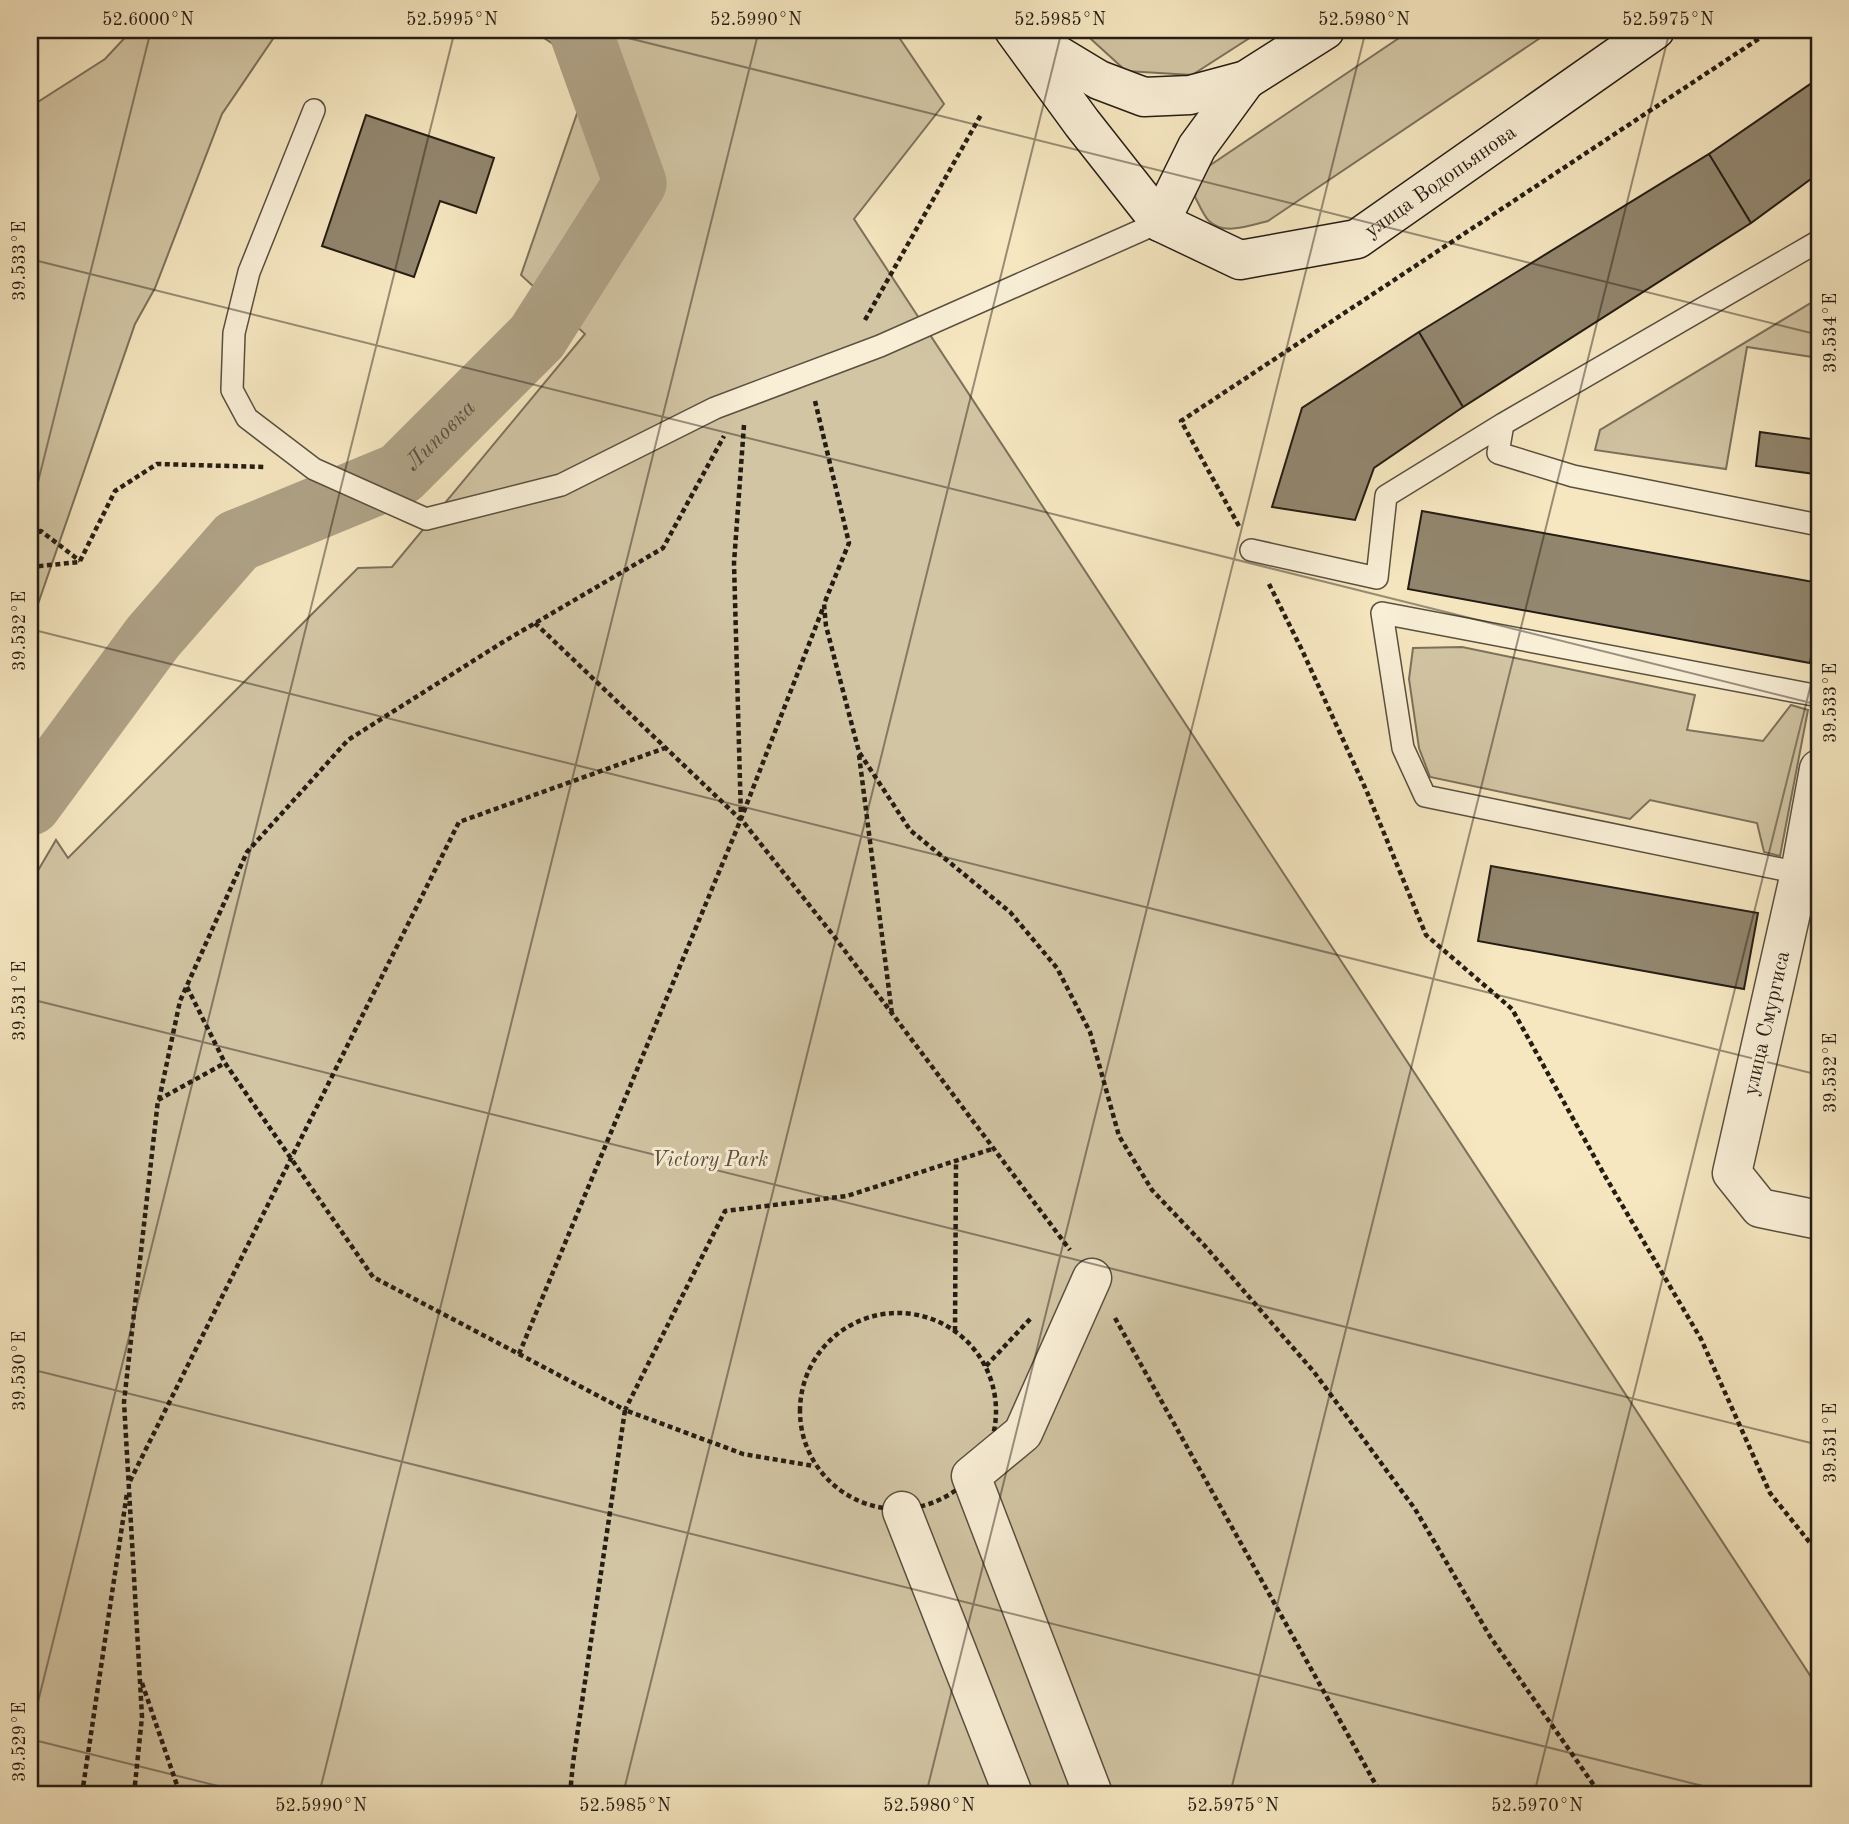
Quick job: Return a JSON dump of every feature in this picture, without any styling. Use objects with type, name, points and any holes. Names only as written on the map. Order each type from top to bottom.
[{"type":"street","points":[[1014,30],[1082,123],[1160,222],[1197,147],[1246,80]]},
{"type":"street","points":[[1014,30],[1099,80],[1144,97],[1190,95],[1246,80],[1325,30]]},
{"type":"street","name":"улица Водопьянова","points":[[1160,222],[1240,260],[1357,239],[1655,30]]},
{"type":"street","name":"улица Смургиса","points":[[1819,769],[1810,875],[1732,1173],[1760,1208],[1819,1220]]},
{"type":"street","points":[[1092,1278],[1023,1433],[971,1476],[1093,1794]]},
{"type":"street","points":[[902,1511],[1013,1794]]},
{"type":"lane","points":[[314,110],[249,272],[234,333],[232,390],[247,418],[314,469],[426,519],[561,485],[715,408],[880,346],[1160,222]]},
{"type":"lane","points":[[1251,550],[1377,578],[1386,496],[1503,424],[1819,241]]},
{"type":"lane","points":[[1503,424],[1498,453],[1573,475],[1819,525]]},
{"type":"lane","points":[[1810,875],[1424,796],[1402,748],[1382,613],[1819,696]]},
{"type":"path","points":[[1772,30],[1181,421],[1302,650],[1367,792],[1426,935],[1512,1009],[1605,1176],[1701,1339],[1770,1493],[1819,1554]]},
{"type":"path","points":[[842,360],[982,113]]},
{"type":"path","points":[[519,1354],[741,819],[849,543],[808,373]]},
{"type":"path","points":[[134,1794],[142,1717],[124,1402],[158,1100],[180,1001],[247,852],[348,740],[534,623],[663,548],[746,397]]},
{"type":"path","points":[[741,819],[734,563],[746,397]]},
{"type":"path","points":[[80,562],[115,491],[157,464],[314,469]]},
{"type":"path","points":[[30,534],[41,531],[80,562]]},
{"type":"path","points":[[30,567],[80,562]]},
{"type":"path","points":[[824,604],[826,626],[859,752],[892,1014]]},
{"type":"path","points":[[534,623],[741,819],[833,934],[992,1149],[1092,1278],[1381,1794]]},
{"type":"path","points":[[82,1794],[129,1483],[460,822],[664,748]]},
{"type":"path","points":[[859,752],[910,830],[1010,912],[1057,968],[1090,1032],[1119,1136],[1152,1190],[1205,1246],[1314,1372],[1415,1509],[1491,1638],[1600,1794]]},
{"type":"path","points":[[187,986],[225,1063],[373,1277],[625,1410],[743,1454],[814,1466]]},
{"type":"path","points":[[158,1100],[225,1063]]},
{"type":"path","points":[[570,1794],[625,1410],[726,1211],[846,1196],[992,1149]]},
{"type":"path","points":[[956,1161],[956,1332]]},
{"type":"path","points":[[879,1313],[910,1313],[941,1322],[967,1340],[986,1366],[996,1397],[996,1429],[985,1459],[965,1485],[936,1503],[902,1511],[868,1506],[838,1491],[814,1466],[802,1436],[799,1404],[806,1373],[823,1345],[848,1325],[879,1313]]},
{"type":"path","points":[[140,1675],[180,1794]]},
{"type":"green space","points":[[132,30],[279,30],[222,114],[155,288],[135,324],[30,627],[30,107],[105,59]]},
{"type":"green space","name":"Victory Park","points":[[532,30],[894,30],[944,104],[854,219],[1819,1689],[1819,1794],[30,1794],[30,884],[56,840],[68,858],[358,568],[392,567],[585,334],[521,275],[582,99],[562,50]]},
{"type":"green space","points":[[1081,30],[1262,30],[1192,75],[1126,71]]},
{"type":"green space","points":[[1411,30],[1552,30],[1268,221],[1230,229],[1209,221],[1195,197],[1200,172]]},
{"type":"green space","points":[[1819,298],[1819,358],[1747,347],[1726,469],[1595,450],[1600,430]]},
{"type":"green space","points":[[1462,647],[1695,695],[1687,730],[1763,741],[1791,705],[1808,710],[1780,856],[1764,852],[1757,823],[1650,800],[1630,819],[1430,777],[1419,748],[1409,679],[1413,648]]},
{"type":"building","points":[[1819,78],[1819,173],[1751,223],[1709,154]]},
{"type":"building","points":[[366,115],[494,158],[476,213],[440,201],[414,277],[322,246]]},
{"type":"building","points":[[1709,154],[1751,223],[1463,407],[1419,332]]},
{"type":"building","points":[[1419,332],[1463,407],[1374,468],[1355,520],[1272,507],[1302,408]]},
{"type":"building","points":[[1760,432],[1819,440],[1815,474],[1756,466]]},
{"type":"building","points":[[1422,511],[1819,583],[1819,613],[1810,663],[1408,589]]},
{"type":"building","points":[[1491,866],[1758,913],[1744,989],[1478,941]]},
{"type":"waterway","name":"Липовка","points":[[30,804],[153,637],[237,541],[400,474],[537,337],[635,183],[580,30]]}]
